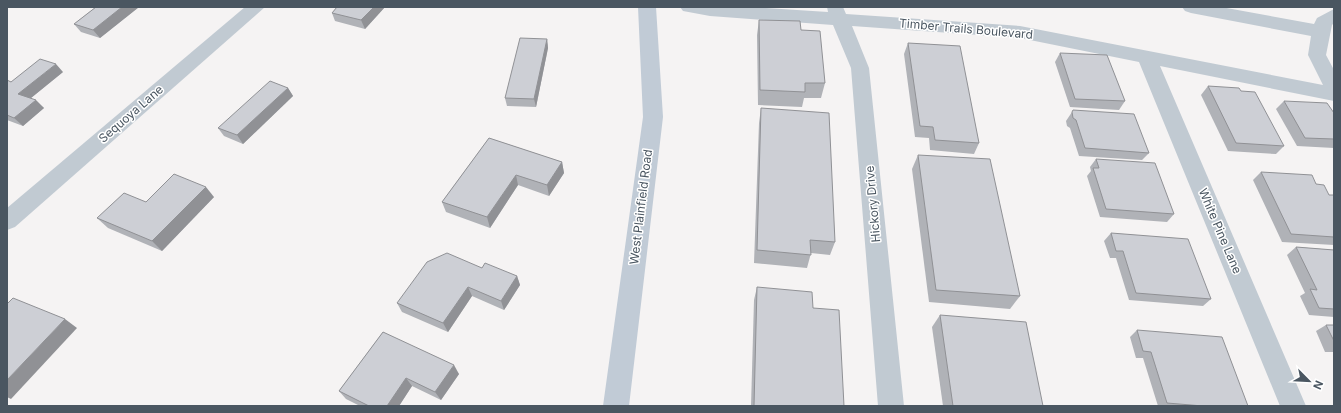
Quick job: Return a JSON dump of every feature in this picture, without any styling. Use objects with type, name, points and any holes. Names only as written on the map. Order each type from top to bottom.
[{"type":"main road","name":"West Plainfield Road","points":[[616,406],[653,117],[647,7]]},
{"type":"street","name":"Sequoya Lane","points":[[7,221],[256,7]]},
{"type":"street","name":"Timber Trails Boulevard","points":[[689,7],[710,10],[837,13],[1020,32],[1334,94]]},
{"type":"street","points":[[1191,7],[1321,32]]},
{"type":"street","name":"Hickory Drive","points":[[837,13],[860,68],[891,406]]},
{"type":"street","points":[[1334,15],[1323,22],[1316,55],[1334,88]]},
{"type":"street","name":"White Pine Lane","points":[[1146,56],[1293,406]]},
{"type":"building","points":[[96,7],[122,7],[93,30],[74,24]]},
{"type":"building","points":[[337,7],[374,7],[361,20],[332,13]]},
{"type":"building","points":[[759,20],[800,21],[801,30],[820,31],[825,83],[805,83],[805,92],[760,90]]},
{"type":"building","points":[[520,38],[547,39],[534,99],[505,98]]},
{"type":"building","points":[[908,43],[960,46],[979,143],[935,140],[933,127],[920,126]]},
{"type":"building","points":[[1060,53],[1107,55],[1125,101],[1075,99]]},
{"type":"building","points":[[40,59],[56,64],[18,94],[36,100],[14,118],[7,115],[7,80],[11,82]]},
{"type":"building","points":[[270,81],[288,88],[237,135],[218,128]]},
{"type":"building","points":[[1208,86],[1239,88],[1241,91],[1255,92],[1284,146],[1236,143]]},
{"type":"building","points":[[1284,101],[1327,103],[1334,113],[1334,139],[1305,138]]},
{"type":"building","points":[[761,108],[829,113],[835,242],[810,240],[811,255],[757,250]]},
{"type":"building","points":[[1073,110],[1134,114],[1149,153],[1085,148],[1076,120],[1073,118]]},
{"type":"building","points":[[489,138],[562,162],[547,185],[516,175],[487,217],[442,202]]},
{"type":"building","points":[[918,155],[990,159],[1020,296],[936,290]]},
{"type":"building","points":[[1096,159],[1155,163],[1174,214],[1106,209],[1093,168],[1099,168]]},
{"type":"building","points":[[1261,172],[1312,175],[1316,184],[1324,185],[1329,195],[1334,195],[1334,237],[1291,234]]},
{"type":"building","points":[[174,174],[206,187],[152,241],[97,218],[124,193],[146,202]]},
{"type":"building","points":[[1111,233],[1188,239],[1211,299],[1136,293],[1123,251],[1116,251]]},
{"type":"building","points":[[1296,247],[1334,250],[1334,309],[1319,308],[1310,289],[1317,290]]},
{"type":"building","points":[[447,253],[482,268],[485,263],[517,276],[501,301],[468,287],[443,323],[397,303],[427,262]]},
{"type":"building","points":[[757,287],[812,292],[813,308],[839,310],[844,406],[754,406]]},
{"type":"building","points":[[13,298],[65,319],[7,380],[7,304]]},
{"type":"building","points":[[940,315],[1026,322],[1043,406],[953,406]]},
{"type":"building","points":[[1326,325],[1334,325],[1334,341]]},
{"type":"building","points":[[1137,330],[1222,337],[1248,406],[1203,406],[1167,403],[1151,352],[1143,351]]},
{"type":"building","points":[[383,332],[454,365],[435,392],[406,378],[387,406],[369,406],[339,391]]}]
